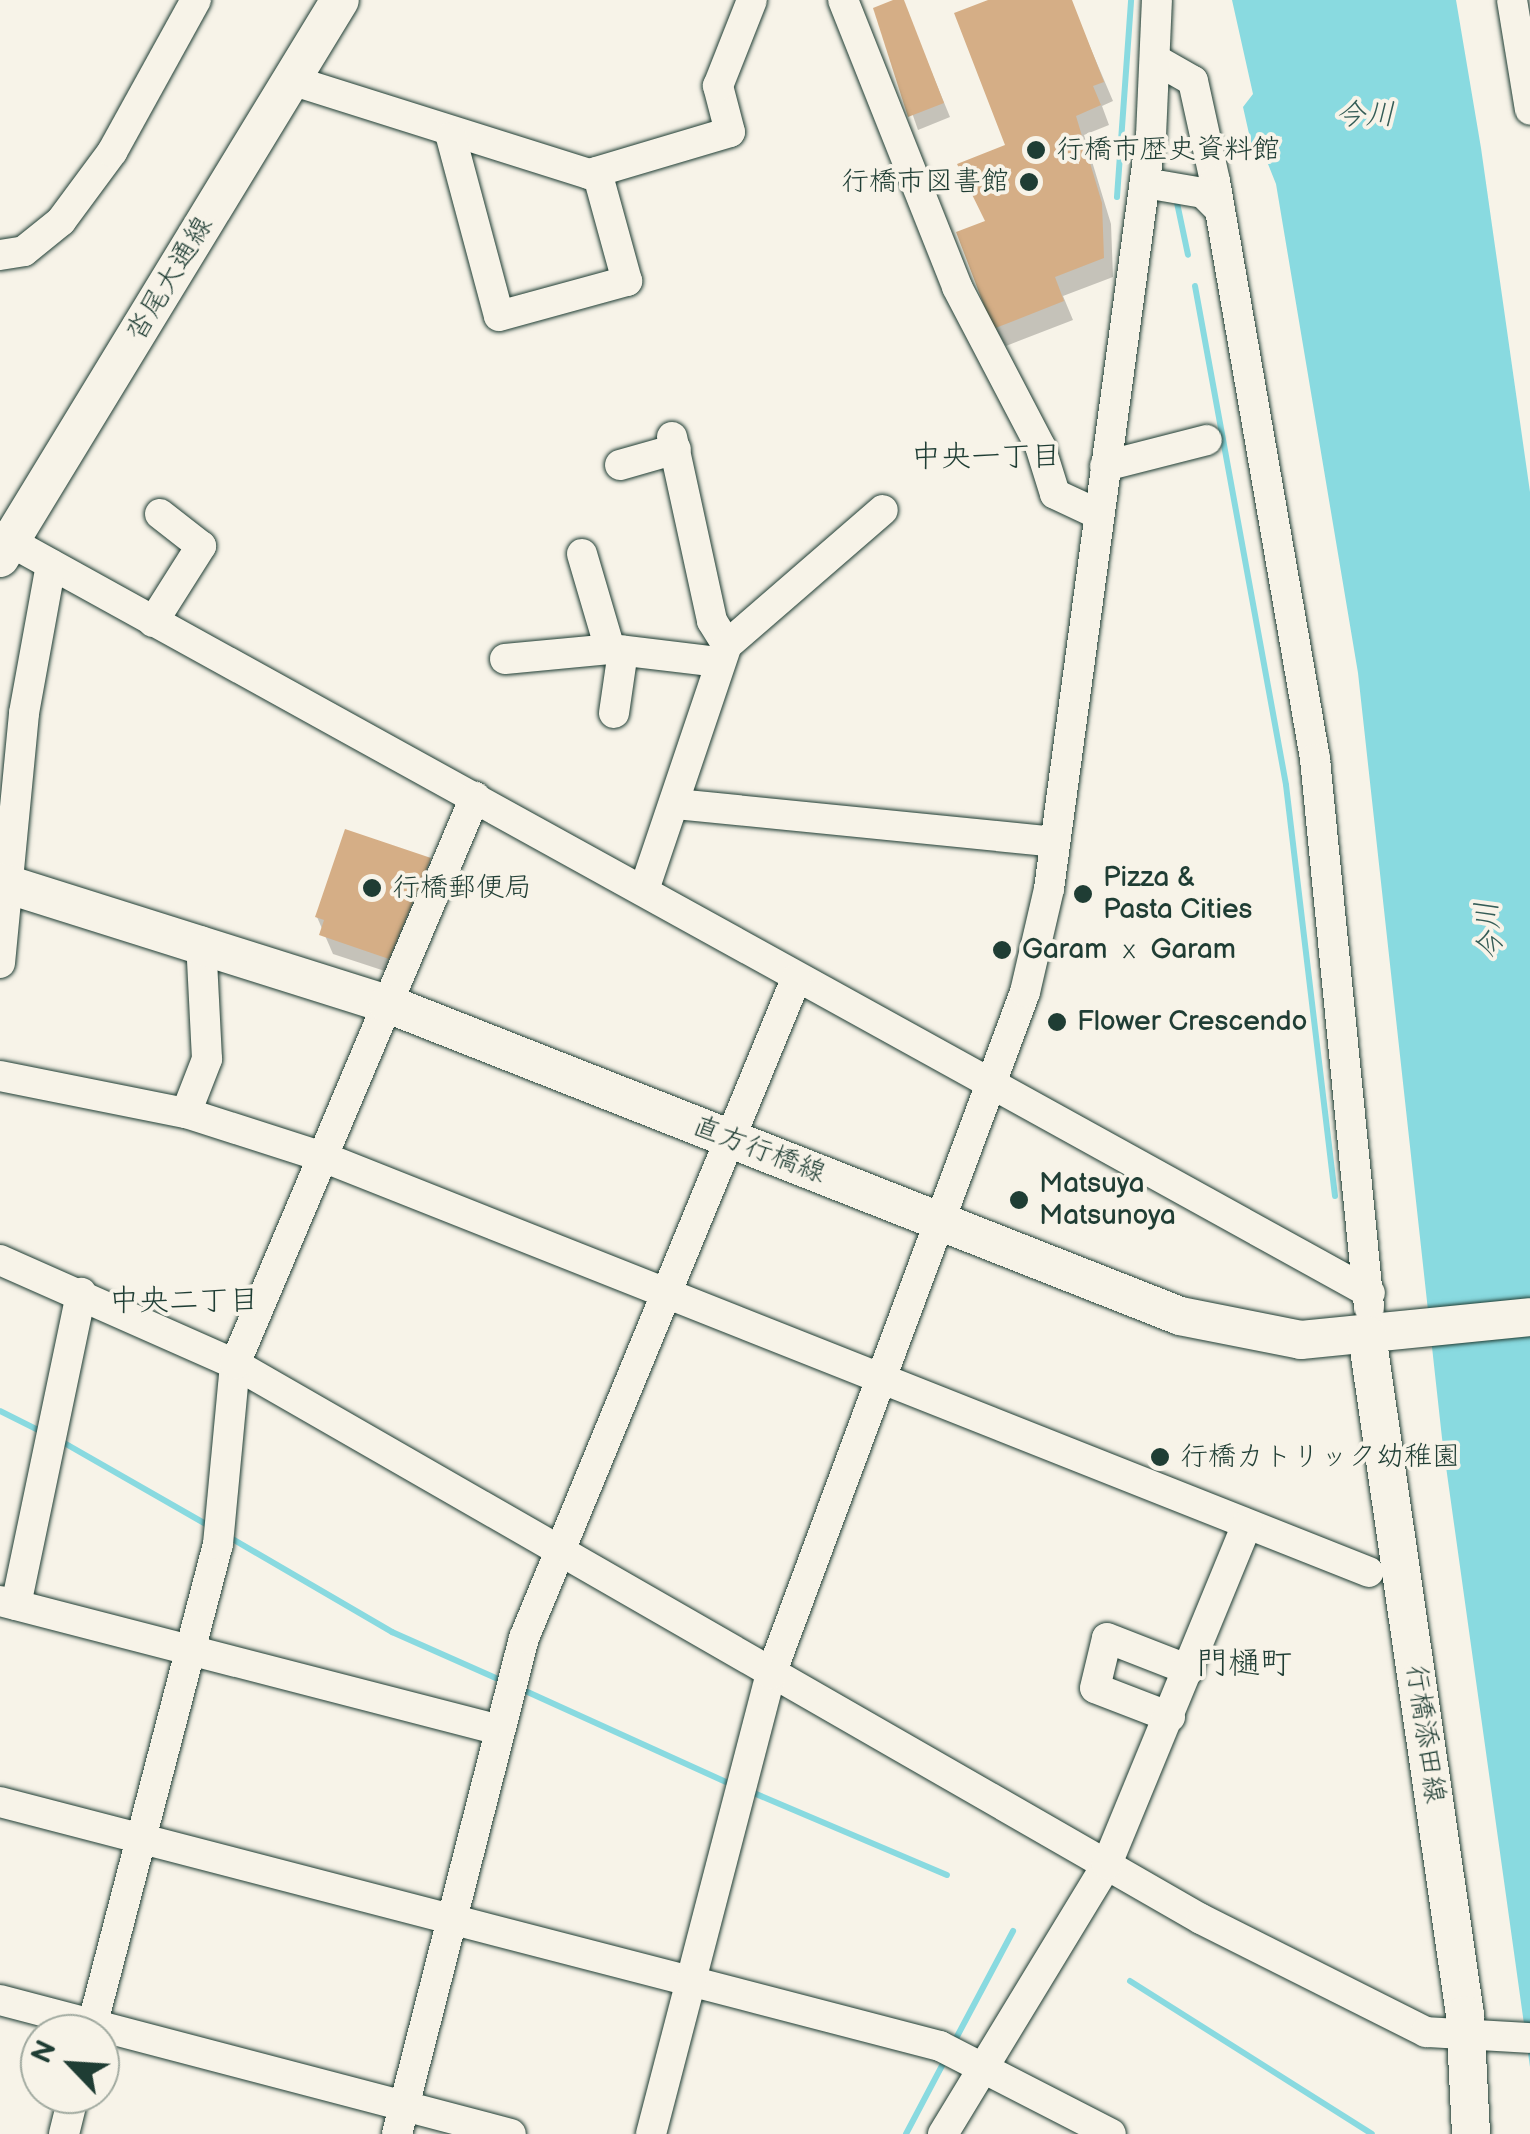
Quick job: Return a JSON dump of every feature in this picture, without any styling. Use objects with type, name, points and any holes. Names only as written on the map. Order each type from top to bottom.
[{"type":"main road","name":"沓尾大通線","points":[[3,545],[340,0]]},
{"type":"main road","name":"直方行橋線","points":[[4,883],[202,941],[388,1004],[1180,1316],[1301,1340],[1530,1317]]},
{"type":"main road","name":"行橋添田線","points":[[1380,1334],[1498,2038],[1471,2134]]},
{"type":"street","points":[[0,255],[24,251],[61,221],[112,152],[196,0]]},
{"type":"street","points":[[291,80],[550,168],[596,172],[730,132],[718,86],[752,0]]},
{"type":"street","points":[[843,0],[957,287],[1040,446],[1055,494],[1098,514]]},
{"type":"street","points":[[651,2134],[771,1674],[1026,992],[1055,842],[1145,184],[1158,61],[1157,0]]},
{"type":"street","points":[[1512,0],[1530,110]]},
{"type":"street","points":[[1158,61],[1193,81],[1220,210],[1320,794],[1370,1294],[1380,1334]]},
{"type":"street","points":[[451,137],[499,316],[627,281],[596,172]]},
{"type":"street","points":[[1145,184],[1203,193],[1220,210]]},
{"type":"street","points":[[1105,466],[1208,440]]},
{"type":"street","points":[[620,464],[674,443],[722,653]]},
{"type":"street","points":[[645,887],[676,804],[722,653],[883,510]]},
{"type":"street","points":[[152,622],[200,546],[160,514]]},
{"type":"street","points":[[3,545],[51,564],[645,887],[796,979],[1370,1294]]},
{"type":"street","points":[[582,554],[616,650],[614,714]]},
{"type":"street","points":[[0,962],[4,883],[51,564]]},
{"type":"street","points":[[505,659],[616,650],[722,653]]},
{"type":"street","points":[[95,2014],[222,1519],[234,1364],[475,797]]},
{"type":"street","points":[[676,804],[1055,842]]},
{"type":"street","points":[[186,1113],[207,1059],[202,941]]},
{"type":"street","points":[[401,2120],[524,1638],[564,1552],[728,1138],[796,979]]},
{"type":"street","points":[[0,1076],[186,1113],[323,1157],[669,1291],[1369,1572]]},
{"type":"street","points":[[0,1260],[82,1293],[234,1364],[1107,1864],[1426,2032],[1498,2038]]},
{"type":"street","points":[[82,1293],[8,1603],[500,1730]]},
{"type":"street","points":[[944,2134],[1107,1864],[1247,1525]]},
{"type":"street","points":[[1170,1717],[1095,1688],[1107,1638],[1189,1670]]},
{"type":"street","points":[[0,1802],[940,2046],[1110,2134]]},
{"type":"street","points":[[0,2000],[44,2014]]},
{"type":"street","points":[[120,2038],[401,2120],[510,2134]]},
{"type":"water","name":"今川","points":[[1232,0],[1456,0],[1481,148],[1530,492],[1530,2067],[1442,1438],[1358,673],[1276,184],[1266,159],[1254,156],[1243,107],[1253,94]]},
{"type":"building","points":[[904,0],[944,103],[908,117],[873,8]]},
{"type":"building","name":"行橋市図書館","points":[[988,0],[1072,0],[1104,82],[1093,86],[1101,105],[1076,116],[1102,203],[1104,258],[1055,277],[1064,301],[993,329],[956,232],[985,221],[957,164],[1005,145],[954,13]]},
{"type":"building","name":"行橋郵便局","points":[[345,829],[431,858],[389,959],[319,935],[324,920],[315,917]]},
{"type":"waterway","points":[[1117,197],[1131,0]]},
{"type":"waterway","points":[[1176,198],[1188,255]]},
{"type":"waterway","points":[[1195,286],[1286,785],[1335,1196]]},
{"type":"waterway","points":[[0,1411],[44,1433]]},
{"type":"waterway","points":[[59,1440],[209,1526]]},
{"type":"waterway","points":[[229,1537],[392,1632],[505,1682]]},
{"type":"waterway","points":[[521,1689],[733,1785]]},
{"type":"waterway","points":[[749,1791],[947,1875]]},
{"type":"waterway","points":[[953,2044],[1013,1931]]},
{"type":"waterway","points":[[1130,1981],[1372,2134]]},
{"type":"waterway","points":[[906,2134],[945,2060]]},
{"type":"place","name":"行橋市歴史資料館","points":[[1036,150]]},
{"type":"place","name":"行橋市図書館","points":[[1029,182]]},
{"type":"place","name":"行橋郵便局","points":[[372,888]]},
{"type":"place","name":"Pizza & Pasta Cities","points":[[1083,894]]},
{"type":"place","name":"Garam ｘ Garam","points":[[1002,950]]},
{"type":"place","name":"Flower Crescendo","points":[[1057,1022]]},
{"type":"place","name":"Matsuya Matsunoya","points":[[1019,1200]]},
{"type":"place","name":"行橋カトリック幼稚園","points":[[1160,1457]]},
{"type":"district","name":"中央一丁目","points":[[986,457]]},
{"type":"district","name":"中央二丁目","points":[[184,1301]]},
{"type":"district","name":"門樋町","points":[[1244,1664]]}]
